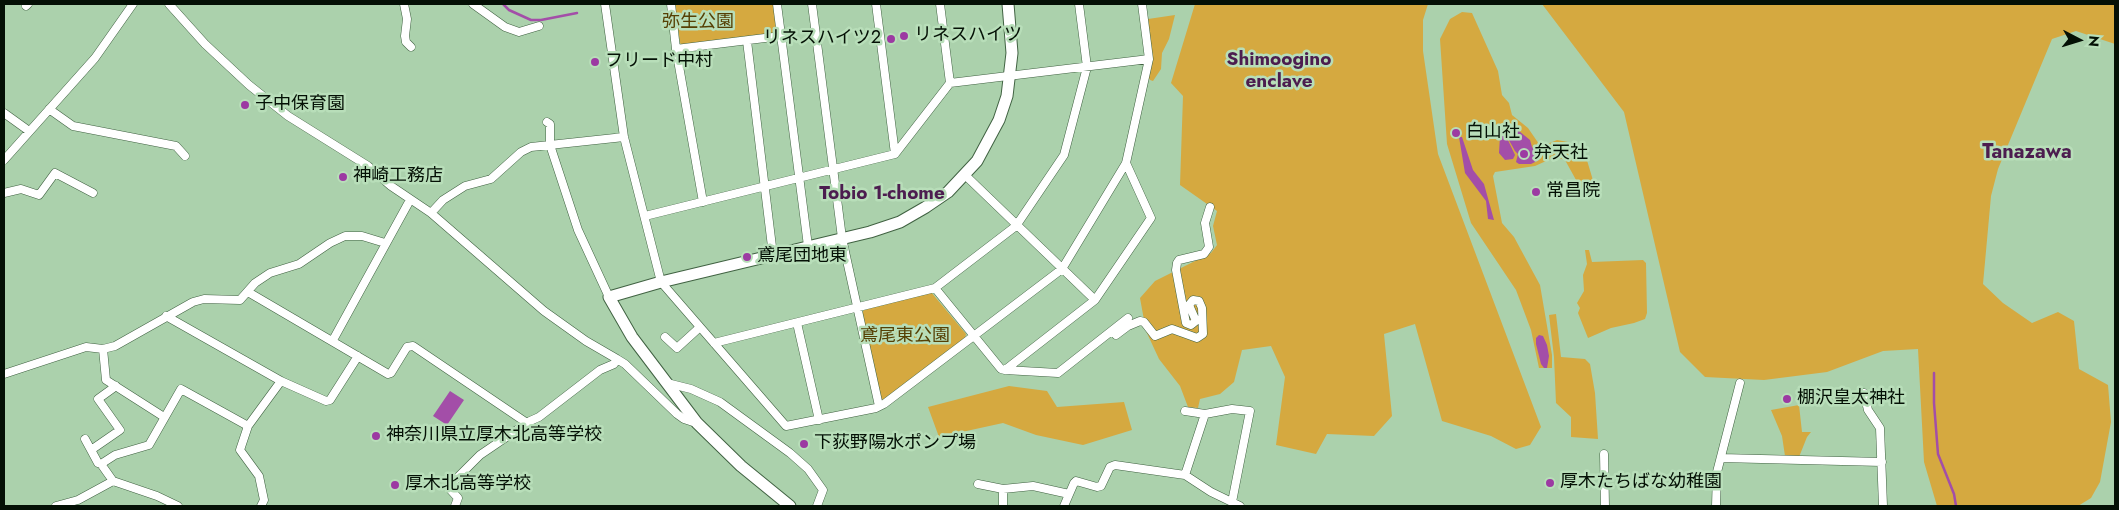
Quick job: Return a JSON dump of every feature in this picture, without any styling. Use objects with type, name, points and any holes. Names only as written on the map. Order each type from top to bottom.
[{"type":"street","points":[[4,160],[95,58],[133,4]]},
{"type":"street","points":[[170,4],[205,44],[257,91],[312,132],[368,166],[410,200],[431,213],[544,311],[586,341],[617,358],[677,414],[684,419],[697,423]]},
{"type":"street","points":[[404,4],[407,19],[405,36],[406,42],[411,47]]},
{"type":"street","points":[[473,4],[505,27],[519,32],[539,26]]},
{"type":"street","points":[[605,4],[624,136],[661,282],[786,426],[876,408],[1062,269],[1126,163],[1149,59],[1142,4]]},
{"type":"street","points":[[671,4],[676,49],[703,202]]},
{"type":"street","points":[[777,4],[808,246]]},
{"type":"street","points":[[812,4],[842,238],[879,406]]},
{"type":"street","points":[[876,4],[895,154]]},
{"type":"street","points":[[940,4],[950,83]]},
{"type":"street","points":[[610,297],[661,282],[870,232],[900,222],[948,192],[977,161],[999,120],[1008,96],[1011,75],[1012,29],[1008,4]]},
{"type":"street","points":[[714,343],[935,288],[1016,226],[1064,155],[1087,67],[1079,4]]},
{"type":"street","points":[[676,49],[782,36]]},
{"type":"street","points":[[747,41],[773,255]]},
{"type":"street","points":[[645,216],[895,154],[950,83],[1149,59]]},
{"type":"street","points":[[49,109],[73,126],[176,146],[185,156]]},
{"type":"street","points":[[4,114],[29,132]]},
{"type":"street","points":[[547,122],[550,124],[550,145],[578,230],[610,297],[632,336],[697,423],[741,466],[790,506]]},
{"type":"street","points":[[431,213],[443,200],[465,186],[491,179],[521,152],[531,147],[624,136]]},
{"type":"street","points":[[1005,370],[1095,300],[1151,218],[1126,163]]},
{"type":"street","points":[[39,195],[55,173],[93,193]]},
{"type":"street","points":[[964,175],[1095,300]]},
{"type":"street","points":[[4,193],[21,189],[48,200]]},
{"type":"street","points":[[333,340],[410,200]]},
{"type":"street","points":[[935,288],[1001,369],[1005,370],[1058,373],[1127,322],[1144,322],[1155,336],[1172,329],[1197,338],[1203,334],[1202,308],[1198,301],[1193,300],[1189,305],[1196,321],[1191,325],[1186,323],[1176,270],[1179,260],[1204,254],[1209,247],[1205,223],[1210,207]]},
{"type":"street","points":[[4,374],[86,347],[104,350],[115,346],[193,302],[204,299],[240,300],[256,283],[270,273],[299,264],[330,243],[345,236],[362,236],[385,243]]},
{"type":"street","points":[[248,292],[333,340],[388,374],[391,373],[407,347],[413,346],[524,421],[525,425]]},
{"type":"street","points":[[166,316],[281,381],[330,400],[358,356]]},
{"type":"street","points":[[797,323],[819,420]]},
{"type":"street","points":[[665,337],[677,348],[699,328]]},
{"type":"street","points":[[104,350],[106,380],[164,417]]},
{"type":"street","points":[[455,506],[458,498],[448,487],[480,455],[539,417],[600,370],[614,364],[617,358]]},
{"type":"street","points":[[261,506],[264,500],[259,476],[240,450],[248,426],[281,381]]},
{"type":"street","points":[[665,382],[691,389],[720,402],[790,453],[808,470],[823,490],[817,506]]},
{"type":"street","points":[[1716,506],[1716,482],[1740,383]]},
{"type":"street","points":[[91,450],[123,428],[94,401],[116,386]]},
{"type":"street","points":[[101,464],[115,455],[149,445],[180,389],[248,426]]},
{"type":"street","points":[[1864,393],[1868,410],[1880,428],[1883,506]]},
{"type":"street","points":[[1064,506],[1076,481],[1097,487],[1101,486],[1110,467],[1115,465],[1185,475],[1211,492],[1236,504],[1250,411],[1232,409],[1205,414],[1185,411]]},
{"type":"street","points":[[1185,475],[1205,414]]},
{"type":"street","points":[[85,439],[98,463],[101,464],[113,481],[157,496],[178,506]]},
{"type":"street","points":[[1604,454],[1604,506]]},
{"type":"street","points":[[1721,458],[1882,462]]},
{"type":"street","points":[[56,506],[78,500],[113,481]]},
{"type":"street","points":[[978,484],[1004,489],[1033,486],[1069,494]]},
{"type":"street","points":[[1003,506],[1004,489]]},
{"type":"green space","name":"弥生公園","points":[[675,4],[774,4],[778,34],[682,45],[680,43]]},
{"type":"green space","points":[[1195,4],[1428,4],[1423,20],[1423,51],[1438,154],[1541,427],[1530,445],[1516,449],[1491,436],[1442,421],[1415,324],[1384,334],[1392,416],[1374,436],[1327,434],[1316,454],[1276,445],[1285,377],[1271,346],[1242,350],[1234,382],[1220,394],[1200,399],[1198,408],[1188,407],[1180,386],[1159,359],[1146,331],[1140,298],[1155,281],[1211,253],[1217,245],[1213,226],[1217,211],[1180,185],[1183,96],[1171,83]]},
{"type":"green space","points":[[1542,4],[2115,4],[2115,44],[2076,31],[2052,39],[1998,169],[1991,196],[1983,284],[2003,303],[2032,323],[2058,312],[2074,321],[2079,369],[2108,385],[2111,422],[2100,482],[2091,498],[2078,506],[1937,506],[1924,462],[1918,349],[1883,351],[1827,372],[1764,380],[1705,377],[1680,352],[1624,112]]},
{"type":"green space","points":[[1462,12],[1472,13],[1498,71],[1502,95],[1509,103],[1512,115],[1528,128],[1539,144],[1545,145],[1557,140],[1568,142],[1586,157],[1595,187],[1590,196],[1586,198],[1565,160],[1555,157],[1535,166],[1495,172],[1493,176],[1502,223],[1514,237],[1540,285],[1552,355],[1552,368],[1539,368],[1531,330],[1516,290],[1471,223],[1447,144],[1440,39],[1450,19]]},
{"type":"green space","points":[[1175,15],[1169,39],[1162,53],[1161,69],[1153,81],[1150,80],[1148,76],[1152,57],[1148,19]]},
{"type":"green space","points":[[1585,250],[1589,250],[1592,262],[1643,260],[1646,263],[1647,313],[1645,319],[1611,328],[1588,338],[1578,313],[1580,308],[1577,303],[1584,291],[1583,275],[1587,264]]},
{"type":"green space","name":"鳶尾東公園","points":[[931,292],[966,334],[965,338],[883,400],[862,313],[864,310]]},
{"type":"green space","points":[[1556,314],[1561,357],[1585,359],[1590,364],[1595,393],[1598,439],[1571,437],[1571,417],[1556,403],[1554,357],[1549,315]]},
{"type":"green space","points":[[1009,386],[1047,391],[1057,407],[1124,402],[1132,430],[1083,445],[1036,435],[1003,423],[939,437],[928,407]]},
{"type":"green space","points":[[1799,405],[1802,432],[1811,432],[1799,457],[1785,456],[1782,436],[1771,410]]},
{"type":"shaded area","points":[[1508,122],[1530,140],[1532,147],[1540,155],[1539,160],[1531,164],[1519,164],[1516,162],[1518,154],[1505,133],[1503,125]]},
{"type":"shaded area","points":[[1500,136],[1506,136],[1515,155],[1513,159],[1505,160],[1499,153]]},
{"type":"shaded area","points":[[1459,137],[1462,137],[1473,170],[1484,184],[1494,220],[1488,219],[1486,201],[1465,173]]},
{"type":"shaded area","points":[[1539,335],[1543,336],[1547,345],[1549,356],[1547,368],[1544,368],[1541,364],[1536,344],[1536,338]]},
{"type":"shaded area","points":[[450,391],[464,400],[447,425],[433,416]]},
{"type":"waterway","points":[[503,4],[509,10],[531,20],[541,20],[577,13]]},
{"type":"waterway","points":[[1934,373],[1938,454],[1954,494],[1956,506]]},
{"type":"place","name":"リネスハイツ","points":[[904,36]]},
{"type":"place","name":"リネスハイツ2","points":[[891,39]]},
{"type":"place","name":"フリード中村","points":[[595,62]]},
{"type":"place","name":"子中保育園","points":[[245,105]]},
{"type":"place","name":"白山社","points":[[1456,133]]},
{"type":"place","name":"弁天社","points":[[1524,154]]},
{"type":"place","name":"神崎工務店","points":[[343,177]]},
{"type":"place","name":"常昌院","points":[[1536,192]]},
{"type":"place","name":"鳶尾団地東","points":[[747,257]]},
{"type":"place","name":"棚沢皇太神社","points":[[1787,399]]},
{"type":"place","name":"神奈川県立厚木北高等学校","points":[[376,436]]},
{"type":"place","name":"下荻野陽水ポンプ場","points":[[804,444]]},
{"type":"place","name":"厚木たちばな幼稚園","points":[[1550,483]]},
{"type":"place","name":"厚木北高等学校","points":[[395,485]]},
{"type":"district","name":"Shimoogino enclave","points":[[1279,71]]},
{"type":"district","name":"Tanazawa","points":[[2027,153]]},
{"type":"district","name":"Tobio 1-chome","points":[[882,194]]}]
